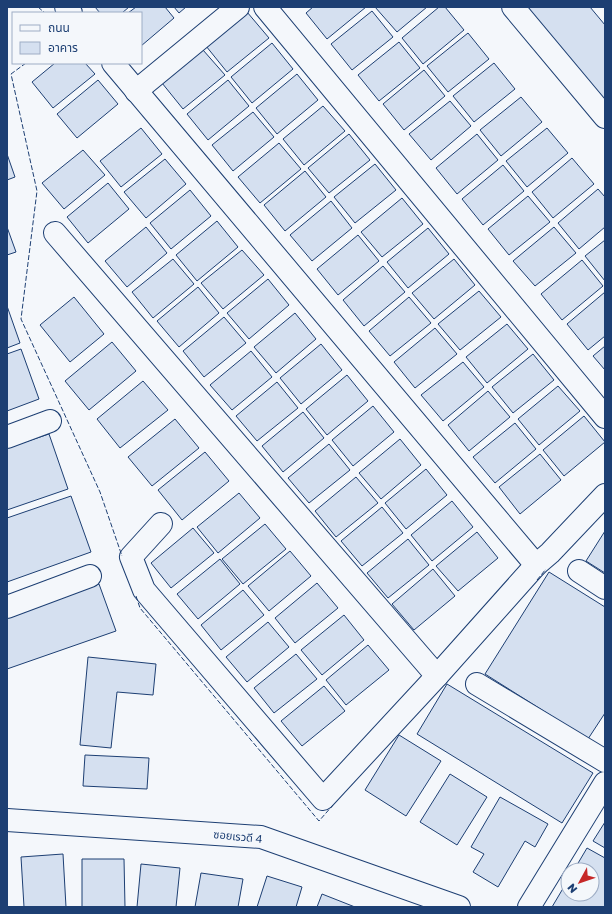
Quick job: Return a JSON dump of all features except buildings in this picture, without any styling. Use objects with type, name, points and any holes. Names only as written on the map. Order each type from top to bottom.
[{"type":"street","points":[[136,91],[238,7]]},
{"type":"street","points":[[265,7],[605,417]]},
{"type":"street","points":[[514,7],[605,117]]},
{"type":"street","points":[[114,64],[536,564]]},
{"type":"street","points":[[55,232],[437,676]]},
{"type":"street","points":[[7,437],[50,421]]},
{"type":"street","points":[[161,524],[131,557],[144,590],[323,799],[437,676],[536,564],[550,553],[605,495]]},
{"type":"street","points":[[579,571],[605,588]]},
{"type":"street","points":[[7,607],[90,576]]},
{"type":"street","points":[[477,684],[605,761]]},
{"type":"street","points":[[529,907],[605,783]]},
{"type":"street","name":"ซอยเรวดี 4","points":[[7,820],[261,837],[459,907]]},
{"type":"fence","points":[[38,7],[44,12]]},
{"type":"fence","points":[[25,64],[11,74],[37,191],[21,319],[100,492],[122,556]]},
{"type":"fence","points":[[537,580],[546,569]]},
{"type":"fence","points":[[136,596],[140,608],[319,821],[333,805]]}]
